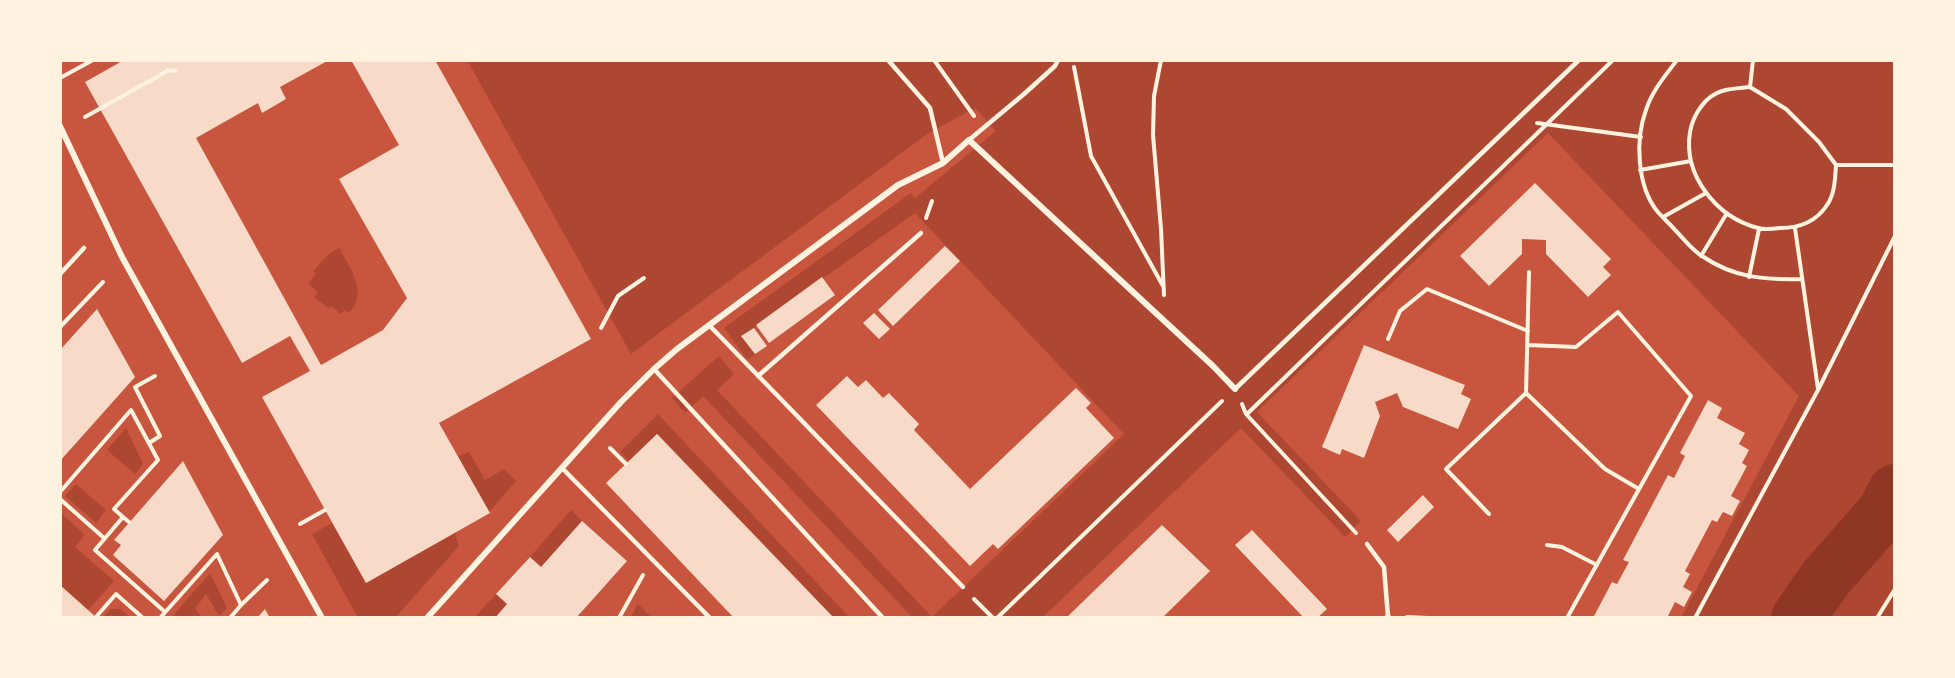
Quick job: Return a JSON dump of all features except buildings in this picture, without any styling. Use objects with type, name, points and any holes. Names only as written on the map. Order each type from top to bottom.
[{"type":"street","points":[[60,126],[122,257],[322,618]]},
{"type":"street","points":[[427,618],[654,369],[709,325],[898,185],[943,163],[969,140],[1235,388]]},
{"type":"lane","points":[[888,60],[930,108],[943,163]]},
{"type":"lane","points":[[969,140],[1024,94],[1055,66],[1058,60]]},
{"type":"lane","points":[[1235,388],[1579,60]]},
{"type":"lane","points":[[758,376],[921,233]]},
{"type":"lane","points":[[60,274],[84,248]]},
{"type":"lane","points":[[709,325],[963,587]]},
{"type":"lane","points":[[654,369],[883,618]]},
{"type":"lane","points":[[562,468],[710,618]]},
{"type":"lane","points":[[1367,544],[1384,567],[1388,618]]},
{"type":"path","points":[[60,78],[93,60]]},
{"type":"path","points":[[934,60],[983,127]]},
{"type":"path","points":[[1073,60],[1091,156],[1163,286]]},
{"type":"path","points":[[1161,60],[1154,96],[1153,135],[1161,228],[1164,321]]},
{"type":"path","points":[[1246,414],[1613,60]]},
{"type":"path","points":[[1677,60],[1658,84],[1645,110],[1641,137],[1640,170],[1644,187],[1656,210],[1701,256],[1729,271],[1770,280],[1802,279]]},
{"type":"path","points":[[1750,87],[1753,60]]},
{"type":"path","points":[[85,117],[169,70],[176,71]]},
{"type":"path","points":[[1750,87],[1786,109],[1819,142],[1836,165],[1835,184],[1828,204],[1811,222],[1795,228],[1759,229],[1736,219],[1713,202],[1700,186],[1691,161],[1689,142],[1692,123],[1704,102],[1722,91],[1750,87]]},
{"type":"path","points":[[1516,120],[1641,137]]},
{"type":"path","points":[[1640,170],[1691,161]]},
{"type":"path","points":[[1836,165],[1895,165]]},
{"type":"path","points":[[1663,217],[1706,193]]},
{"type":"path","points":[[1701,256],[1727,213]]},
{"type":"path","points":[[1795,228],[1818,390]]},
{"type":"path","points":[[1749,277],[1759,229]]},
{"type":"path","points":[[1695,618],[1818,390],[1895,236]]},
{"type":"path","points":[[1489,514],[1446,469],[1527,393],[1529,272]]},
{"type":"path","points":[[601,328],[618,296],[644,278]]},
{"type":"path","points":[[60,327],[103,282]]},
{"type":"path","points":[[1388,339],[1400,310],[1427,289],[1528,331]]},
{"type":"path","points":[[1528,345],[1576,346],[1618,312],[1691,396],[1568,618]]},
{"type":"path","points":[[149,443],[160,436],[135,387],[155,376]]},
{"type":"path","points":[[963,587],[995,618],[1235,388],[1246,414],[1367,544]]},
{"type":"path","points":[[1527,393],[1605,469],[1639,489]]},
{"type":"path","points":[[60,492],[131,410],[158,460],[114,509],[129,522]]},
{"type":"path","points":[[610,448],[626,464]]},
{"type":"path","points":[[60,499],[104,538]]},
{"type":"path","points":[[300,524],[325,510]]},
{"type":"path","points":[[123,517],[95,550],[165,612]]},
{"type":"path","points":[[1547,545],[1562,547],[1597,565]]},
{"type":"path","points":[[160,618],[217,554],[241,605]]},
{"type":"path","points":[[619,618],[652,559]]},
{"type":"path","points":[[230,618],[267,580]]},
{"type":"path","points":[[1876,618],[1895,590]]},
{"type":"path","points":[[96,617],[116,594],[143,618]]},
{"type":"shaded area","points":[[467,60],[1895,60],[1895,618],[1681,618],[1799,396],[1548,133],[1257,412],[1361,521],[1345,537],[1241,428],[1042,618],[913,618],[703,396],[685,413],[672,398],[719,356],[734,374],[717,390],[932,617],[1124,434],[915,213],[742,336],[755,354],[748,360],[724,328],[911,193],[915,198],[996,131],[975,108],[927,134],[631,354]]},
{"type":"shaded area","points":[[339,248],[358,289],[355,305],[349,313],[345,310],[341,314],[331,306],[328,308],[314,297],[318,293],[308,283],[316,274],[313,271],[328,255]]},
{"type":"shaded area","points":[[658,414],[850,618],[834,618],[658,434],[629,461],[620,452]]},
{"type":"shaded area","points":[[126,428],[143,464],[135,474],[107,450]]},
{"type":"shaded area","points":[[469,452],[485,480],[504,469],[516,481],[489,512],[458,457]]},
{"type":"shaded area","points":[[76,484],[106,510],[96,523],[65,496]]},
{"type":"shaded area","points":[[571,510],[582,521],[541,567],[530,557]]},
{"type":"shaded area","points":[[60,512],[85,535],[75,547],[114,581],[88,610],[60,585]]},
{"type":"shaded area","points":[[332,523],[366,583],[455,533],[459,546],[395,618],[358,618],[312,534]]},
{"type":"shaded area","points":[[210,573],[227,608],[219,616],[206,594],[195,609],[203,618],[171,618]]},
{"type":"shaded area","points":[[496,594],[507,604],[495,618],[474,618]]},
{"type":"shaded area","points":[[638,604],[652,618],[630,618]]},
{"type":"shaded area","points":[[110,609],[121,609],[128,616],[127,618],[103,618]]},
{"type":"waterway","points":[[1798,618],[1825,579],[1884,512],[1895,491]]}]
